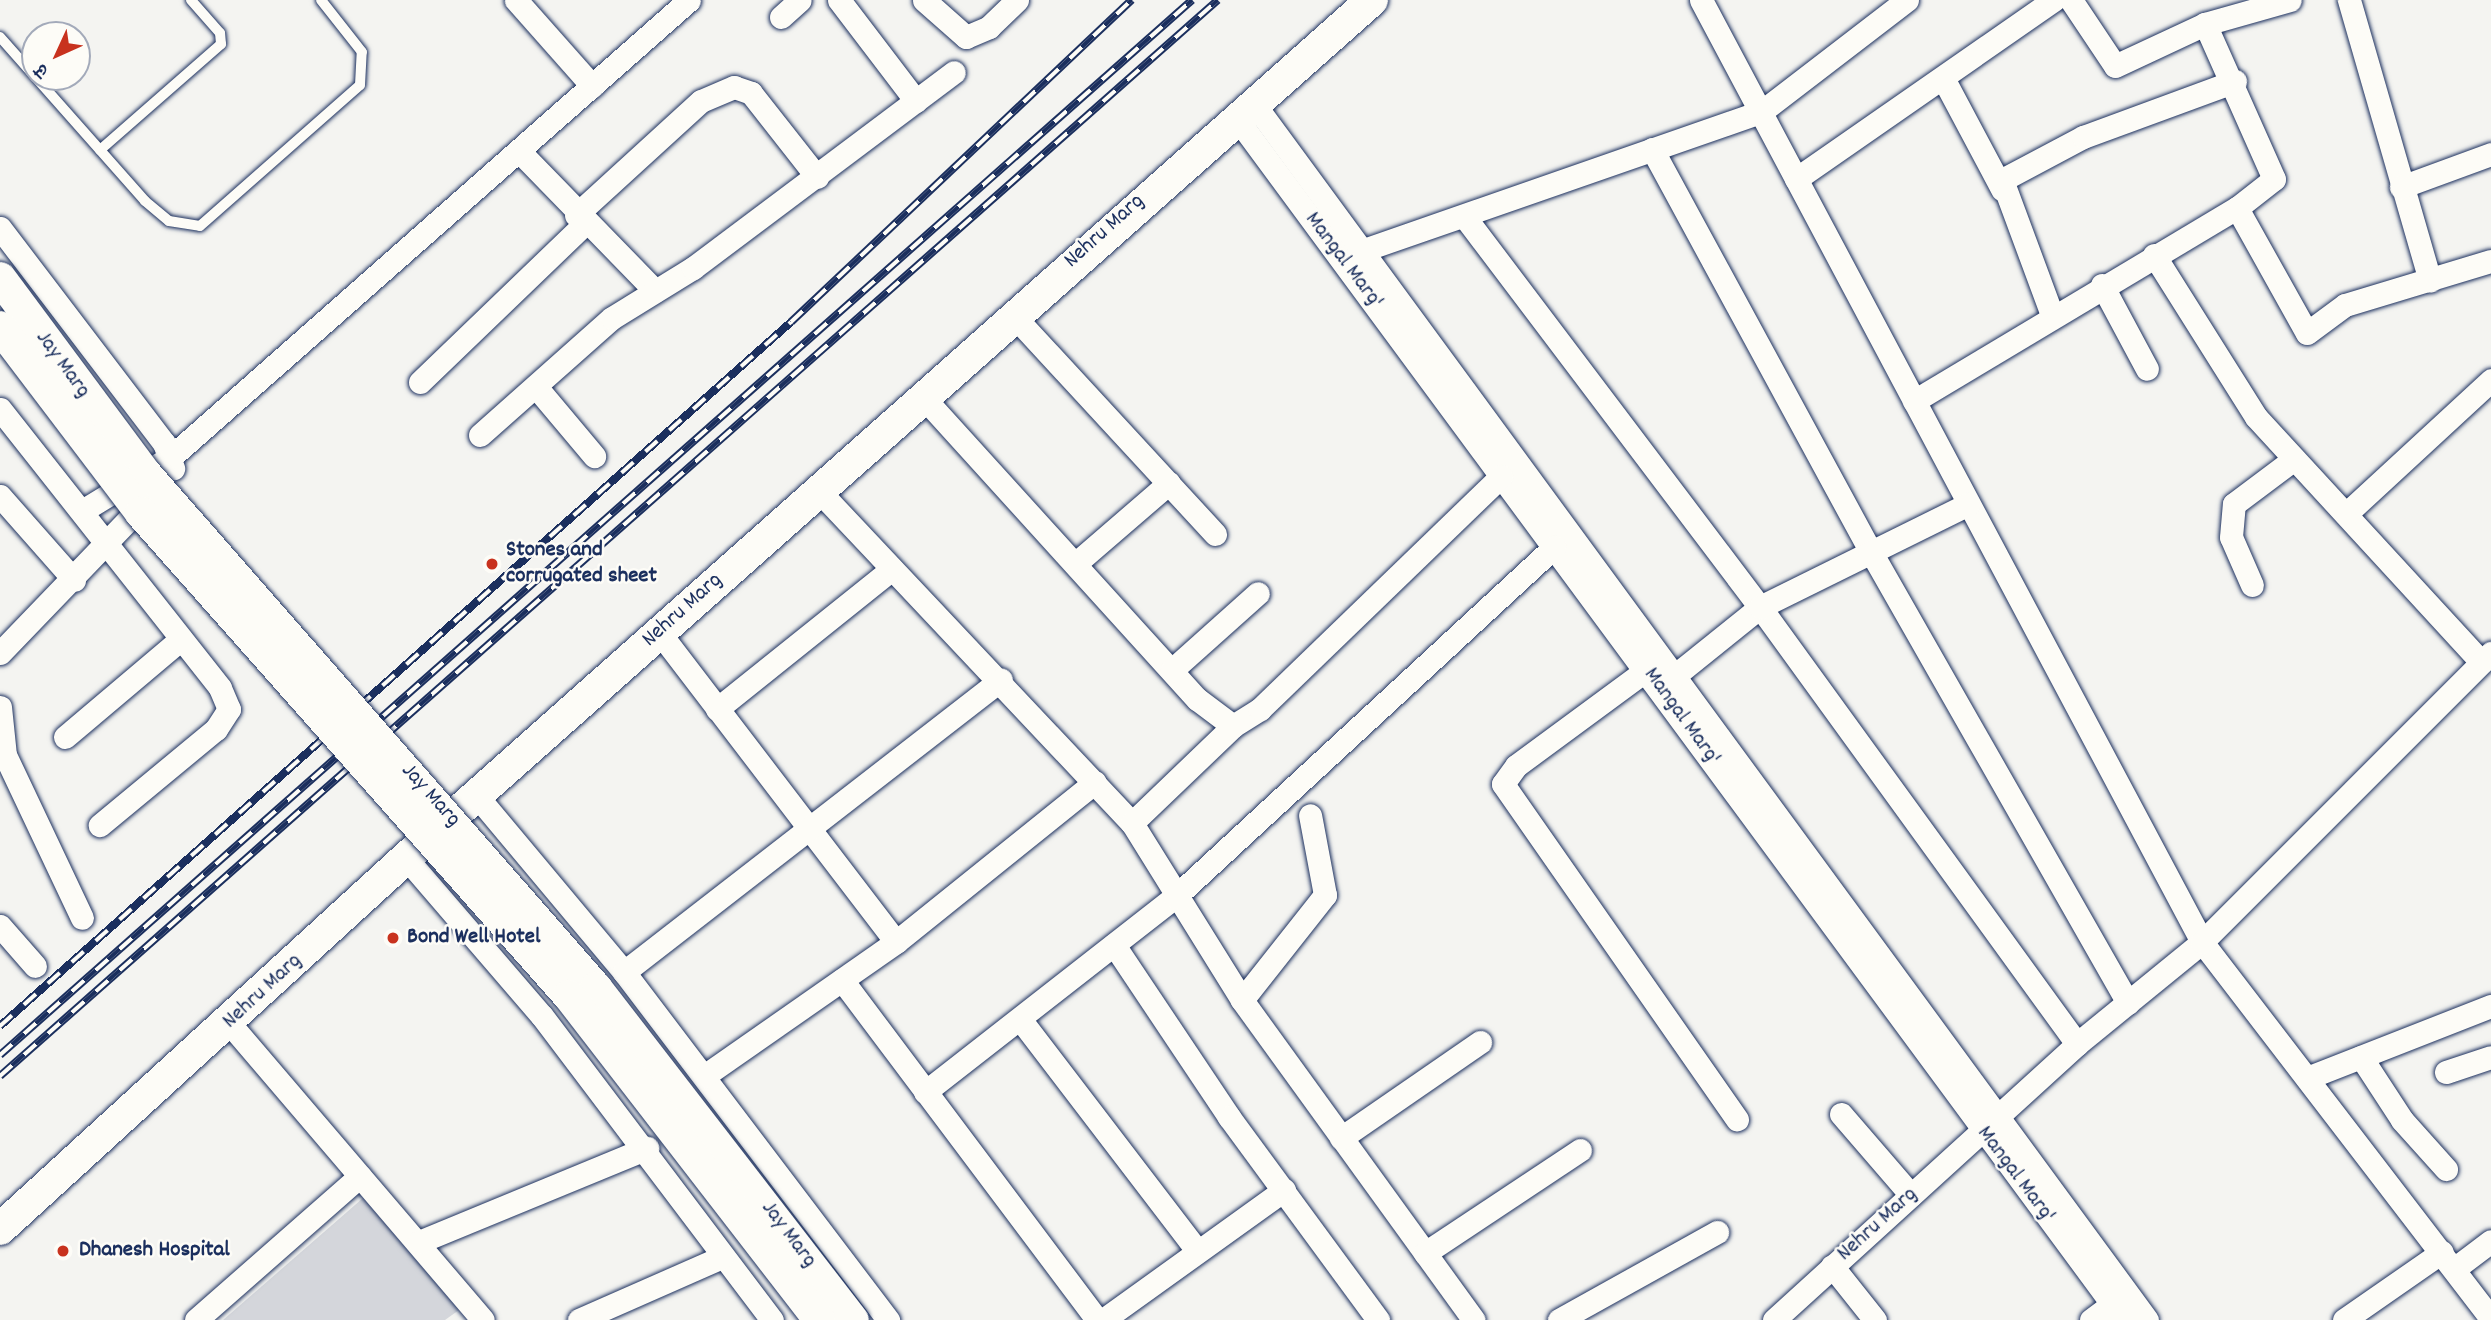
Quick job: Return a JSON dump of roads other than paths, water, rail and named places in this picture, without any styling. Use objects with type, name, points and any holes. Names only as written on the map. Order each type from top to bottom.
[{"type":"main road","name":"Nehru Marg","points":[[0,1229],[230,1024],[476,795],[1243,109],[1372,0]]},
{"type":"main road","name":"Jay Marg","points":[[0,278],[144,472],[604,998],[853,1320]]},
{"type":"main road","name":"Jay Marg","points":[[0,327],[141,513],[569,996],[819,1320]]},
{"type":"street","points":[[82,511],[172,456],[689,0]]},
{"type":"street","points":[[781,17],[800,0]]},
{"type":"street","points":[[839,0],[916,102]]},
{"type":"street","points":[[924,0],[966,37],[989,27],[1017,0]]},
{"type":"street","points":[[1701,0],[2202,942],[2491,1319]]},
{"type":"street","points":[[1361,251],[1760,112],[1907,0]]},
{"type":"street","points":[[1796,179],[2054,0]]},
{"type":"street","points":[[2071,0],[2115,66],[2205,24],[2288,0]]},
{"type":"street","points":[[2348,0],[2430,281]]},
{"type":"street","points":[[522,2],[592,86]]},
{"type":"street","points":[[1914,401],[2102,285],[2237,208],[2274,178],[2274,170],[2235,81],[2205,24]]},
{"type":"street","points":[[480,435],[537,388],[612,318],[655,291],[817,177],[954,72]]},
{"type":"street","points":[[1942,78],[2002,189],[2052,315]]},
{"type":"street","points":[[2002,189],[2010,172],[2083,137],[2235,81]]},
{"type":"street","points":[[420,382],[580,219],[701,101],[734,86],[751,93],[817,177]]},
{"type":"street","points":[[1243,109],[1361,251],[1660,673]]},
{"type":"street","name":"Mangal Marg'","points":[[1243,109],[1501,475],[1554,547],[1660,673],[1988,1124],[2118,1312]]},
{"type":"street","points":[[1652,149],[1871,552],[2128,1003]]},
{"type":"street","points":[[519,151],[580,219],[655,291]]},
{"type":"street","points":[[2401,187],[2491,154]]},
{"type":"street","points":[[2237,208],[2307,333],[2345,304],[2491,261]]},
{"type":"street","points":[[1464,216],[1760,607],[2077,1044]]},
{"type":"street","points":[[0,228],[172,456],[174,467],[108,546],[0,653]]},
{"type":"street","points":[[2154,255],[2256,417],[2486,658]]},
{"type":"street","points":[[2102,285],[2147,369]]},
{"type":"street","points":[[1013,315],[1215,534]]},
{"type":"street","points":[[2347,513],[2491,380]]},
{"type":"street","points":[[537,388],[594,456]]},
{"type":"street","points":[[923,397],[1218,719],[1233,726]]},
{"type":"street","points":[[0,409],[226,698],[225,718],[100,825]]},
{"type":"street","points":[[2252,585],[2231,537],[2234,504],[2294,459]]},
{"type":"street","points":[[1132,823],[1233,726],[1260,709],[1501,475]]},
{"type":"street","points":[[1075,564],[1169,484]]},
{"type":"street","points":[[818,490],[1001,680],[1132,823],[1175,897],[1242,1000],[1474,1320]]},
{"type":"street","points":[[0,496],[74,580]]},
{"type":"street","points":[[1737,1120],[1505,795],[1506,774],[1760,607],[1968,503]]},
{"type":"street","points":[[925,1092],[1175,897],[1554,547]]},
{"type":"street","points":[[718,709],[892,569]]},
{"type":"street","points":[[1172,670],[1258,593]]},
{"type":"street","points":[[659,632],[896,942]]},
{"type":"street","points":[[65,737],[181,639]]},
{"type":"street","name":"Nehru Marg","points":[[1774,1320],[2077,1044],[2202,942],[2486,658]]},
{"type":"street","points":[[624,972],[1001,680]]},
{"type":"street","points":[[0,707],[1,740],[9,787],[82,918]]},
{"type":"street","points":[[704,1076],[896,942],[1095,782]]},
{"type":"street","points":[[476,795],[624,972],[888,1320]]},
{"type":"street","points":[[1242,1000],[1325,894],[1310,816]]},
{"type":"street","points":[[406,858],[647,1148],[722,1257],[769,1319]]},
{"type":"street","points":[[0,926],[35,966]]},
{"type":"street","points":[[1114,945],[1378,1320]]},
{"type":"street","points":[[842,980],[1097,1320]]},
{"type":"street","points":[[2307,1078],[2491,1006]]},
{"type":"street","points":[[1020,1019],[1195,1248]]},
{"type":"street","points":[[230,1024],[419,1242],[473,1317]]},
{"type":"street","points":[[1341,1138],[1480,1042]]},
{"type":"street","points":[[2361,1056],[2402,1119],[2446,1169]]},
{"type":"street","points":[[2446,1073],[2491,1057]]},
{"type":"street","points":[[1841,1114],[1911,1195]]},
{"type":"street","points":[[1988,1124],[2147,1320]]},
{"type":"street","points":[[419,1242],[647,1148]]},
{"type":"street","points":[[1425,1253],[1580,1150]]},
{"type":"street","points":[[196,1320],[360,1176]]},
{"type":"street","points":[[1102,1320],[1195,1248],[1284,1190]]},
{"type":"street","points":[[1559,1320],[1717,1232]]},
{"type":"street","points":[[2344,1320],[2448,1260],[2491,1241]]},
{"type":"street","points":[[579,1320],[722,1257]]},
{"type":"street","points":[[1832,1266],[1875,1320]]},
{"type":"street","points":[[2091,1320],[2118,1312]]},
{"type":"lane","points":[[100,150],[221,44],[220,33],[191,0]]},
{"type":"lane","points":[[0,37],[100,150],[169,221],[200,226],[360,85],[362,51],[321,0]]},
{"type":"railway","points":[[0,1026],[791,322],[1132,0]]},
{"type":"railway","points":[[0,1055],[1192,0]]},
{"type":"railway","points":[[0,1076],[1218,0]]},
{"type":"place","name":"Stones and corrugated sheet","points":[[492,564]]},
{"type":"place","name":"Bond Well Hotel","points":[[393,938]]},
{"type":"place","name":"Dhanesh Hospital","points":[[63,1251]]}]
